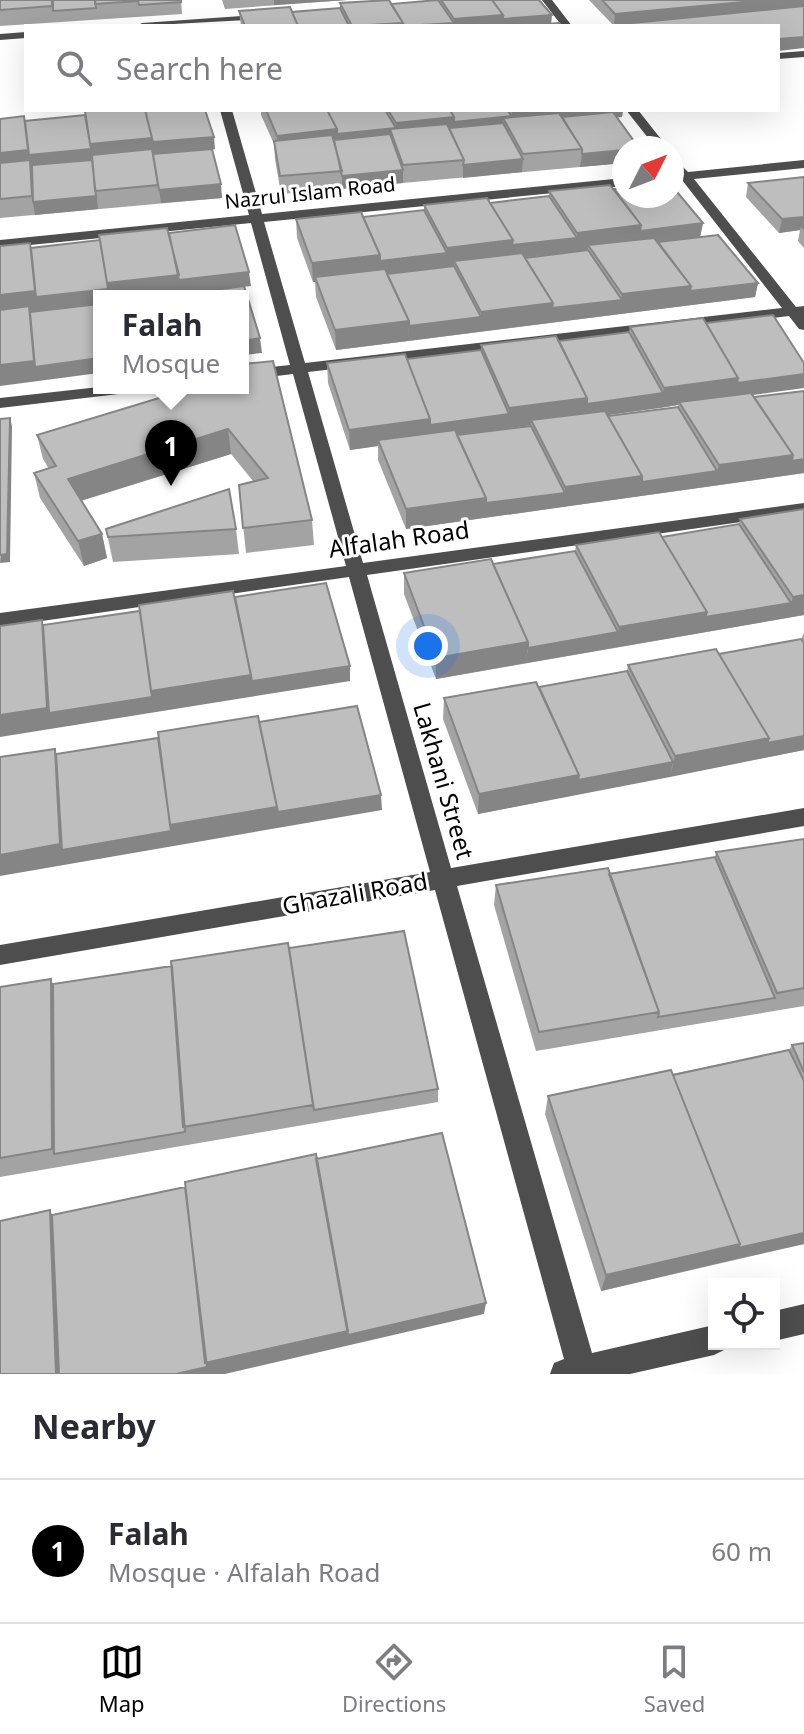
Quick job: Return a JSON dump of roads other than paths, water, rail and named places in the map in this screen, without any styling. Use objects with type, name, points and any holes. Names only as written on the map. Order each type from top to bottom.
[{"type":"street","points":[[547,0],[565,24]]},
{"type":"street","points":[[159,24],[276,15]]},
{"type":"street","points":[[0,37],[24,35]]},
{"type":"street","points":[[780,56],[804,54]]},
{"type":"street","name":"Lakhani Street","points":[[227,112],[443,879],[577,1373]]},
{"type":"street","points":[[634,112],[653,136]]},
{"type":"street","points":[[684,176],[804,164]]},
{"type":"street","name":"Nazrul Islam Road","points":[[0,244],[612,183]]},
{"type":"street","points":[[684,184],[798,311],[804,326]]},
{"type":"street","points":[[249,374],[798,311]]},
{"type":"street","points":[[0,403],[93,392]]},
{"type":"street","name":"Alfalah Road","points":[[0,620],[804,508]]},
{"type":"street","name":"Ghazali Road","points":[[0,955],[804,817]]},
{"type":"street","points":[[780,1325],[804,1319]]},
{"type":"street","points":[[577,1373],[708,1341]]},
{"type":"place","name":"Falah","points":[[171,486]]}]
